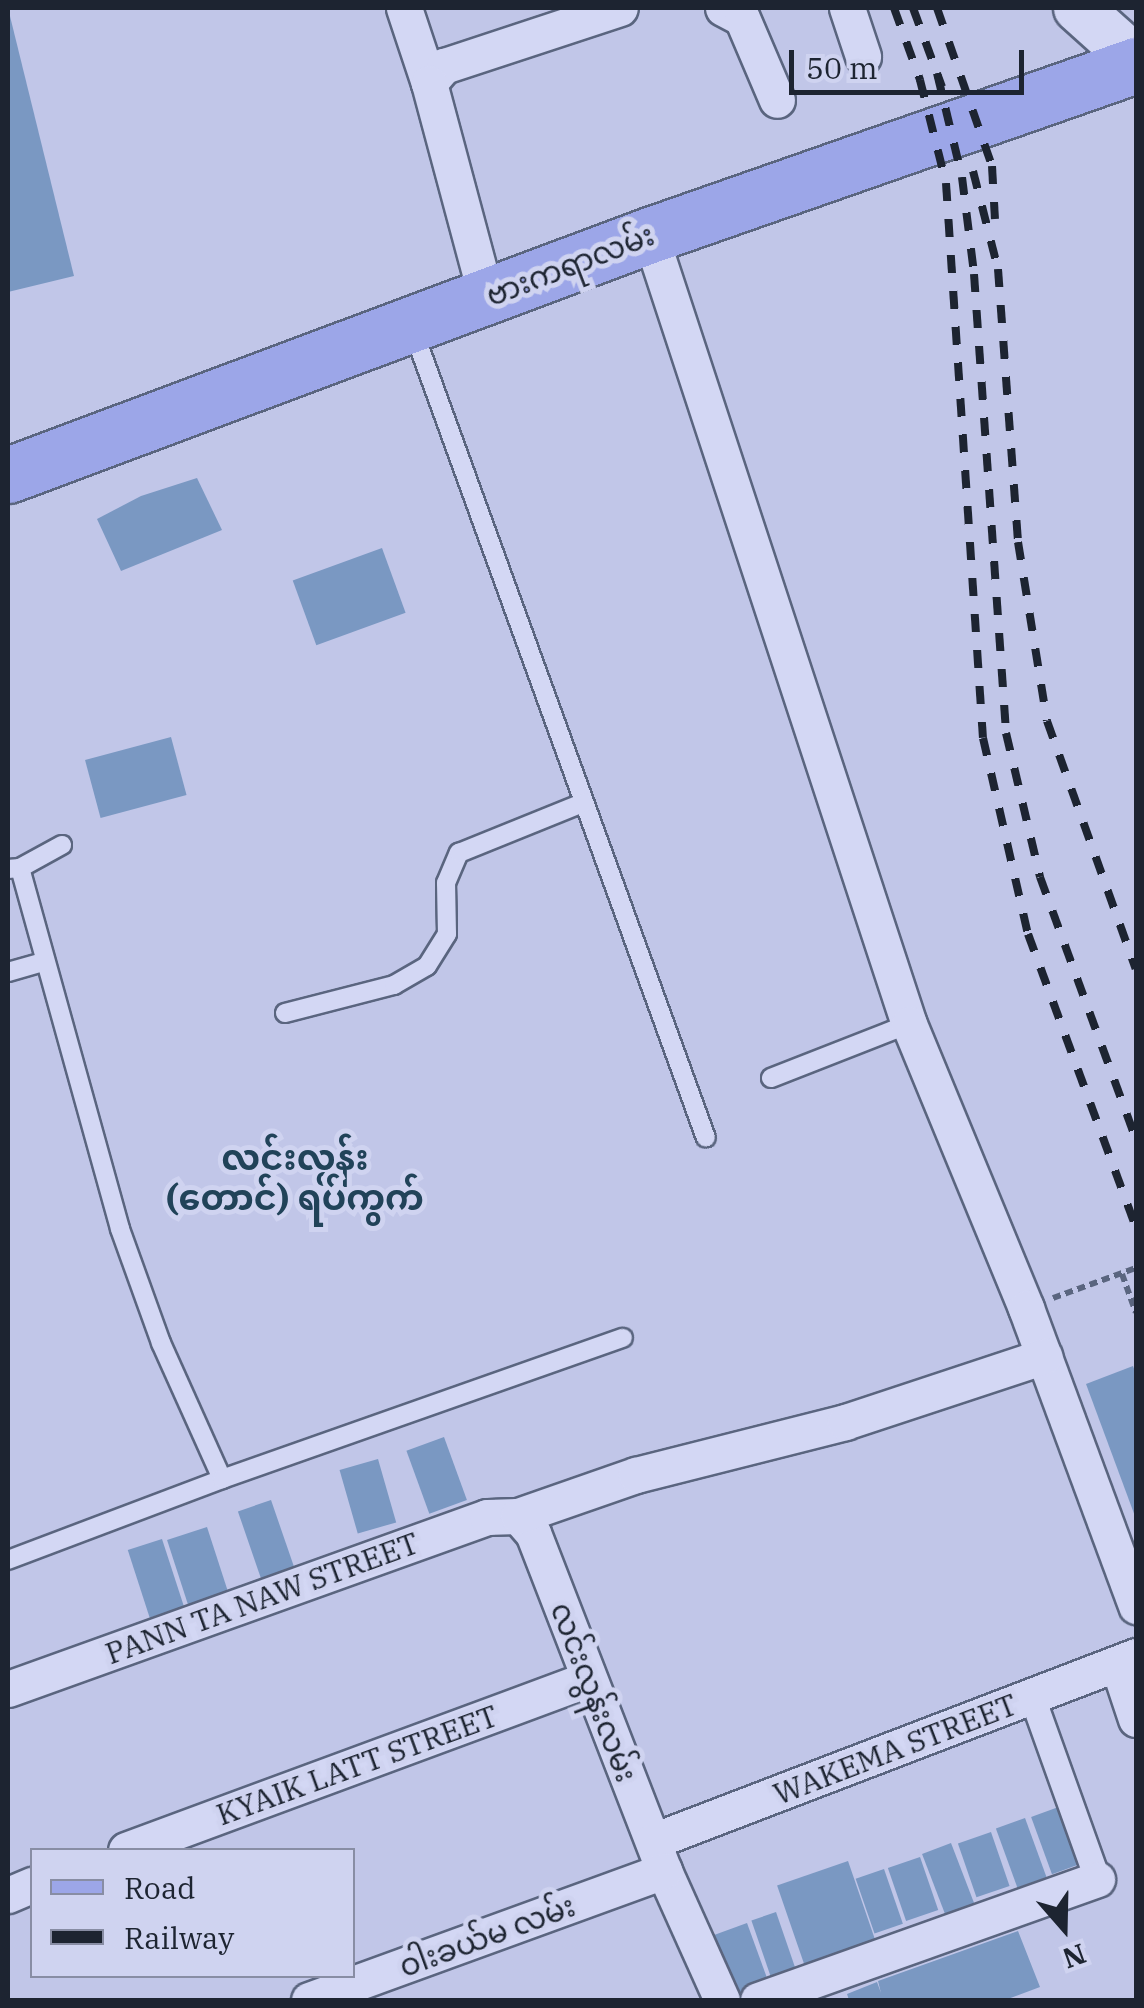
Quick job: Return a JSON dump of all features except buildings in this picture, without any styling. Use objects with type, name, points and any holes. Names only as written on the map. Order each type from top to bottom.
[{"type":"main road","points":[[1078,8],[1136,62]]},
{"type":"main road","name":"ဗားကရာလမ်း","points":[[8,474],[650,234],[1136,62]]},
{"type":"street","points":[[404,8],[429,82],[486,296]]},
{"type":"street","points":[[429,82],[444,66],[620,8]]},
{"type":"street","points":[[723,8],[742,18],[778,100]]},
{"type":"street","points":[[847,8],[863,56]]},
{"type":"street","points":[[650,234],[909,1024],[1044,1356],[1136,1606]]},
{"type":"street","name":"PANN TA NAW STREET","points":[[8,1690],[487,1517],[518,1516],[636,1475],[845,1422],[1044,1356]]},
{"type":"street","name":"လင်းလွန်းလမ်း","points":[[518,1516],[533,1534],[658,1856],[722,2000]]},
{"type":"street","points":[[1127,1660],[1136,1718]]},
{"type":"street","name":"WAKEMA STREET","points":[[658,1856],[1127,1660]]},
{"type":"street","name":"KYAIK LATT STREET","points":[[131,1848],[588,1679]]},
{"type":"street","points":[[758,2000],[1097,1879],[1032,1697]]},
{"type":"street","name":"ဝါးခယ်မ လမ်း","points":[[309,2000],[658,1856]]},
{"type":"lane","points":[[411,325],[706,1138]]},
{"type":"lane","points":[[285,1013],[394,986],[427,966],[447,934],[446,884],[460,853],[583,802]]},
{"type":"lane","points":[[62,845],[14,869],[120,1229],[161,1343],[222,1479]]},
{"type":"lane","points":[[8,972],[43,962]]},
{"type":"lane","points":[[771,1078],[909,1024]]},
{"type":"lane","points":[[8,1560],[222,1479],[624,1338]]},
{"type":"path","points":[[1069,1292],[1136,1268]]},
{"type":"path","points":[[1122,1274],[1136,1313]]},
{"type":"railway","points":[[894,8],[920,80],[946,183],[983,738],[1028,934],[1136,1227]]},
{"type":"railway","points":[[913,8],[942,87]]},
{"type":"railway","points":[[937,8],[992,166],[995,219]]},
{"type":"railway","points":[[937,73],[962,177],[974,274],[1006,733],[1040,877],[1136,1139]]},
{"type":"railway","points":[[973,171],[998,269],[1018,542],[1047,721],[1136,969]]},
{"type":"district","name":"လင်းလွန်း (တောင်) ရပ်ကွက်","points":[[295,1177]]}]
